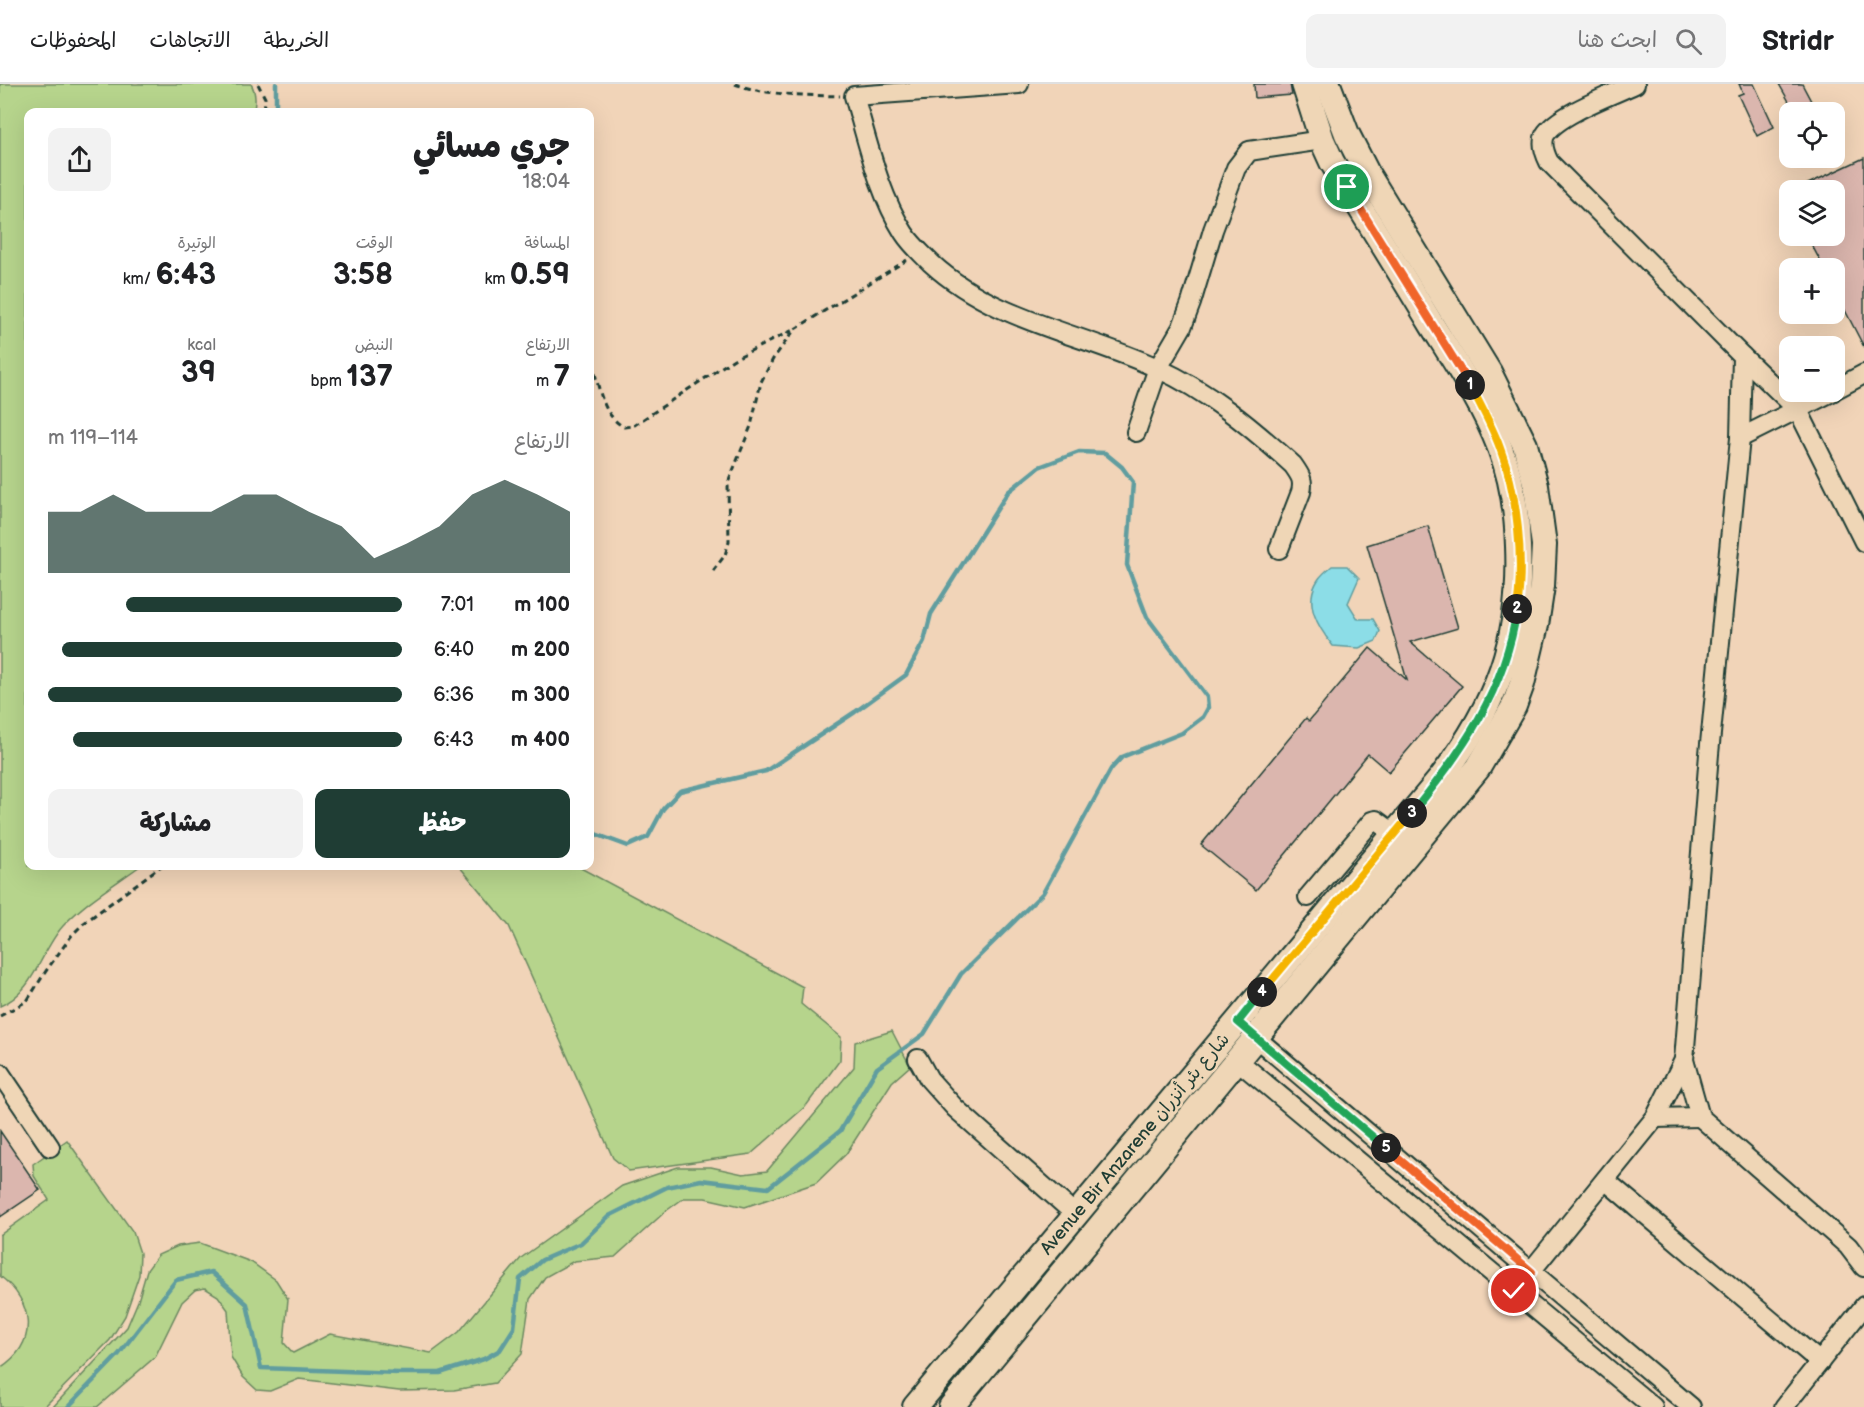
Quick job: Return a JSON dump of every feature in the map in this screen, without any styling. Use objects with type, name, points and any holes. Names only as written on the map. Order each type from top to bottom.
[{"type":"main road","name":"Avenue Bir Anzarene شارع بئر أنزران","points":[[915,1407],[1395,834],[1462,750],[1491,698],[1513,634],[1519,598],[1518,532],[1513,498],[1501,450],[1467,380],[1347,187],[1322,140],[1304,84]]},
{"type":"main road","name":"Avenue Bir Anzarene شارع بئر أنزران","points":[[951,1407],[1478,768],[1514,706],[1522,684],[1536,625],[1542,586],[1544,544],[1525,445],[1489,372],[1368,175],[1347,134],[1328,84]]},
{"type":"main road","points":[[1238,1022],[1256,1038]]},
{"type":"main road","points":[[1219,1044],[1237,1060]]},
{"type":"street","points":[[1019,84],[854,96],[883,191],[904,234],[919,252],[946,277],[968,292],[1014,315],[1158,368],[1238,416],[1293,465],[1303,483],[1279,549]]},
{"type":"street","points":[[1635,84],[1575,111],[1554,125],[1544,137],[1543,149],[1546,156],[1549,162],[1798,410],[1864,542]]},
{"type":"street","points":[[1136,432],[1158,368],[1185,319],[1236,168],[1249,151],[1322,140]]},
{"type":"street","points":[[1742,356],[1740,438],[1709,754],[1684,1060],[1700,1117],[1848,1246],[1864,1266]]},
{"type":"street","points":[[1845,384],[1864,374]]},
{"type":"street","points":[[1740,438],[1813,402]]},
{"type":"street","points":[[1308,897],[1372,821],[1376,820],[1395,834]]},
{"type":"street","points":[[1256,1038],[1691,1407]]},
{"type":"street","points":[[918,1059],[930,1079],[955,1108],[1076,1215]]},
{"type":"street","points":[[1237,1060],[1653,1407]]},
{"type":"street","points":[[1514,1291],[1532,1272],[1655,1118],[1684,1060]]},
{"type":"street","points":[[0,1074],[50,1147]]},
{"type":"street","points":[[1655,1118],[1700,1117]]},
{"type":"street","points":[[1605,1180],[1820,1362]]},
{"type":"street","points":[[1784,1407],[1864,1306]]},
{"type":"path","points":[[258,84],[265,98],[264,108]]},
{"type":"path","points":[[735,84],[752,90],[793,95],[854,96]]},
{"type":"path","points":[[594,370],[606,411],[611,418],[624,427],[633,426],[734,359],[795,329],[919,252]]},
{"type":"path","points":[[713,571],[727,550],[730,530],[728,483],[751,426],[761,382],[781,346],[795,329]]},
{"type":"path","points":[[0,1016],[27,1001],[52,962],[84,923],[155,870]]},
{"type":"green space","points":[[0,84],[251,84],[254,91],[254,108],[24,108],[24,870],[134,870],[90,901],[63,926],[29,981],[12,1000],[0,1006]]},
{"type":"green space","points":[[462,870],[584,870],[803,987],[801,1004],[841,1037],[840,1060],[806,1106],[751,1154],[629,1171],[613,1158],[509,926]]},
{"type":"green space","points":[[892,1031],[910,1066],[892,1082],[846,1154],[816,1183],[745,1207],[705,1198],[684,1198],[666,1211],[615,1257],[574,1261],[545,1277],[530,1299],[522,1354],[495,1383],[454,1390],[399,1391],[299,1379],[270,1391],[257,1390],[243,1377],[231,1357],[228,1310],[218,1296],[205,1288],[195,1290],[182,1302],[155,1357],[97,1407],[53,1407],[127,1327],[147,1270],[158,1255],[178,1246],[200,1243],[251,1262],[276,1280],[288,1299],[284,1343],[293,1353],[330,1334],[431,1353],[459,1332],[521,1258],[622,1186],[678,1167],[711,1167],[743,1174],[767,1171],[854,1067],[855,1042]]},
{"type":"green space","points":[[67,1140],[133,1232],[140,1253],[139,1275],[125,1316],[110,1340],[44,1407],[0,1407],[0,1368],[13,1358],[21,1347],[26,1335],[27,1322],[20,1298],[0,1276],[0,1235],[49,1200],[34,1176],[33,1164]]},
{"type":"water","points":[[1332,566],[1347,566],[1359,578],[1348,603],[1358,619],[1373,619],[1380,631],[1376,641],[1359,648],[1333,646],[1322,631],[1314,614],[1312,597],[1318,580]]},
{"type":"building","points":[[1254,84],[1290,84],[1292,95],[1255,98]]},
{"type":"building","points":[[1739,84],[1754,84],[1774,127],[1757,136],[1738,95],[1743,93]]},
{"type":"building","points":[[1779,84],[1802,84],[1811,102],[1789,102]]},
{"type":"building","points":[[1864,158],[1864,347],[1845,310],[1845,258],[1819,258],[1812,246],[1845,246],[1845,180],[1817,180]]},
{"type":"building","points":[[1428,526],[1458,628],[1410,642],[1462,686],[1389,772],[1368,754],[1256,890],[1201,845],[1306,718],[1309,721],[1370,648],[1407,680],[1367,545]]},
{"type":"building","points":[[0,1131],[40,1190],[0,1217]]},
{"type":"waterway","points":[[276,84],[276,108]]},
{"type":"waterway","points":[[68,1407],[119,1354],[176,1280],[211,1272],[247,1304],[261,1368],[440,1373],[484,1359],[500,1350],[514,1328],[520,1279],[542,1260],[581,1243],[609,1216],[667,1187],[701,1180],[768,1188],[840,1131],[877,1068],[924,1034],[961,974],[1043,893],[1111,769],[1122,757],[1182,733],[1203,717],[1208,708],[1207,697],[1147,617],[1127,565],[1133,482],[1122,467],[1105,453],[1079,452],[1039,467],[1008,492],[931,614],[924,641],[906,675],[766,771],[680,791],[663,809],[648,837],[628,846],[594,833]]},
{"type":"route","points":[[1347,187],[1467,380],[1501,450],[1513,498],[1518,532],[1519,598],[1508,653],[1491,698],[1462,750],[1238,1022],[1532,1272],[1514,1291]]}]
